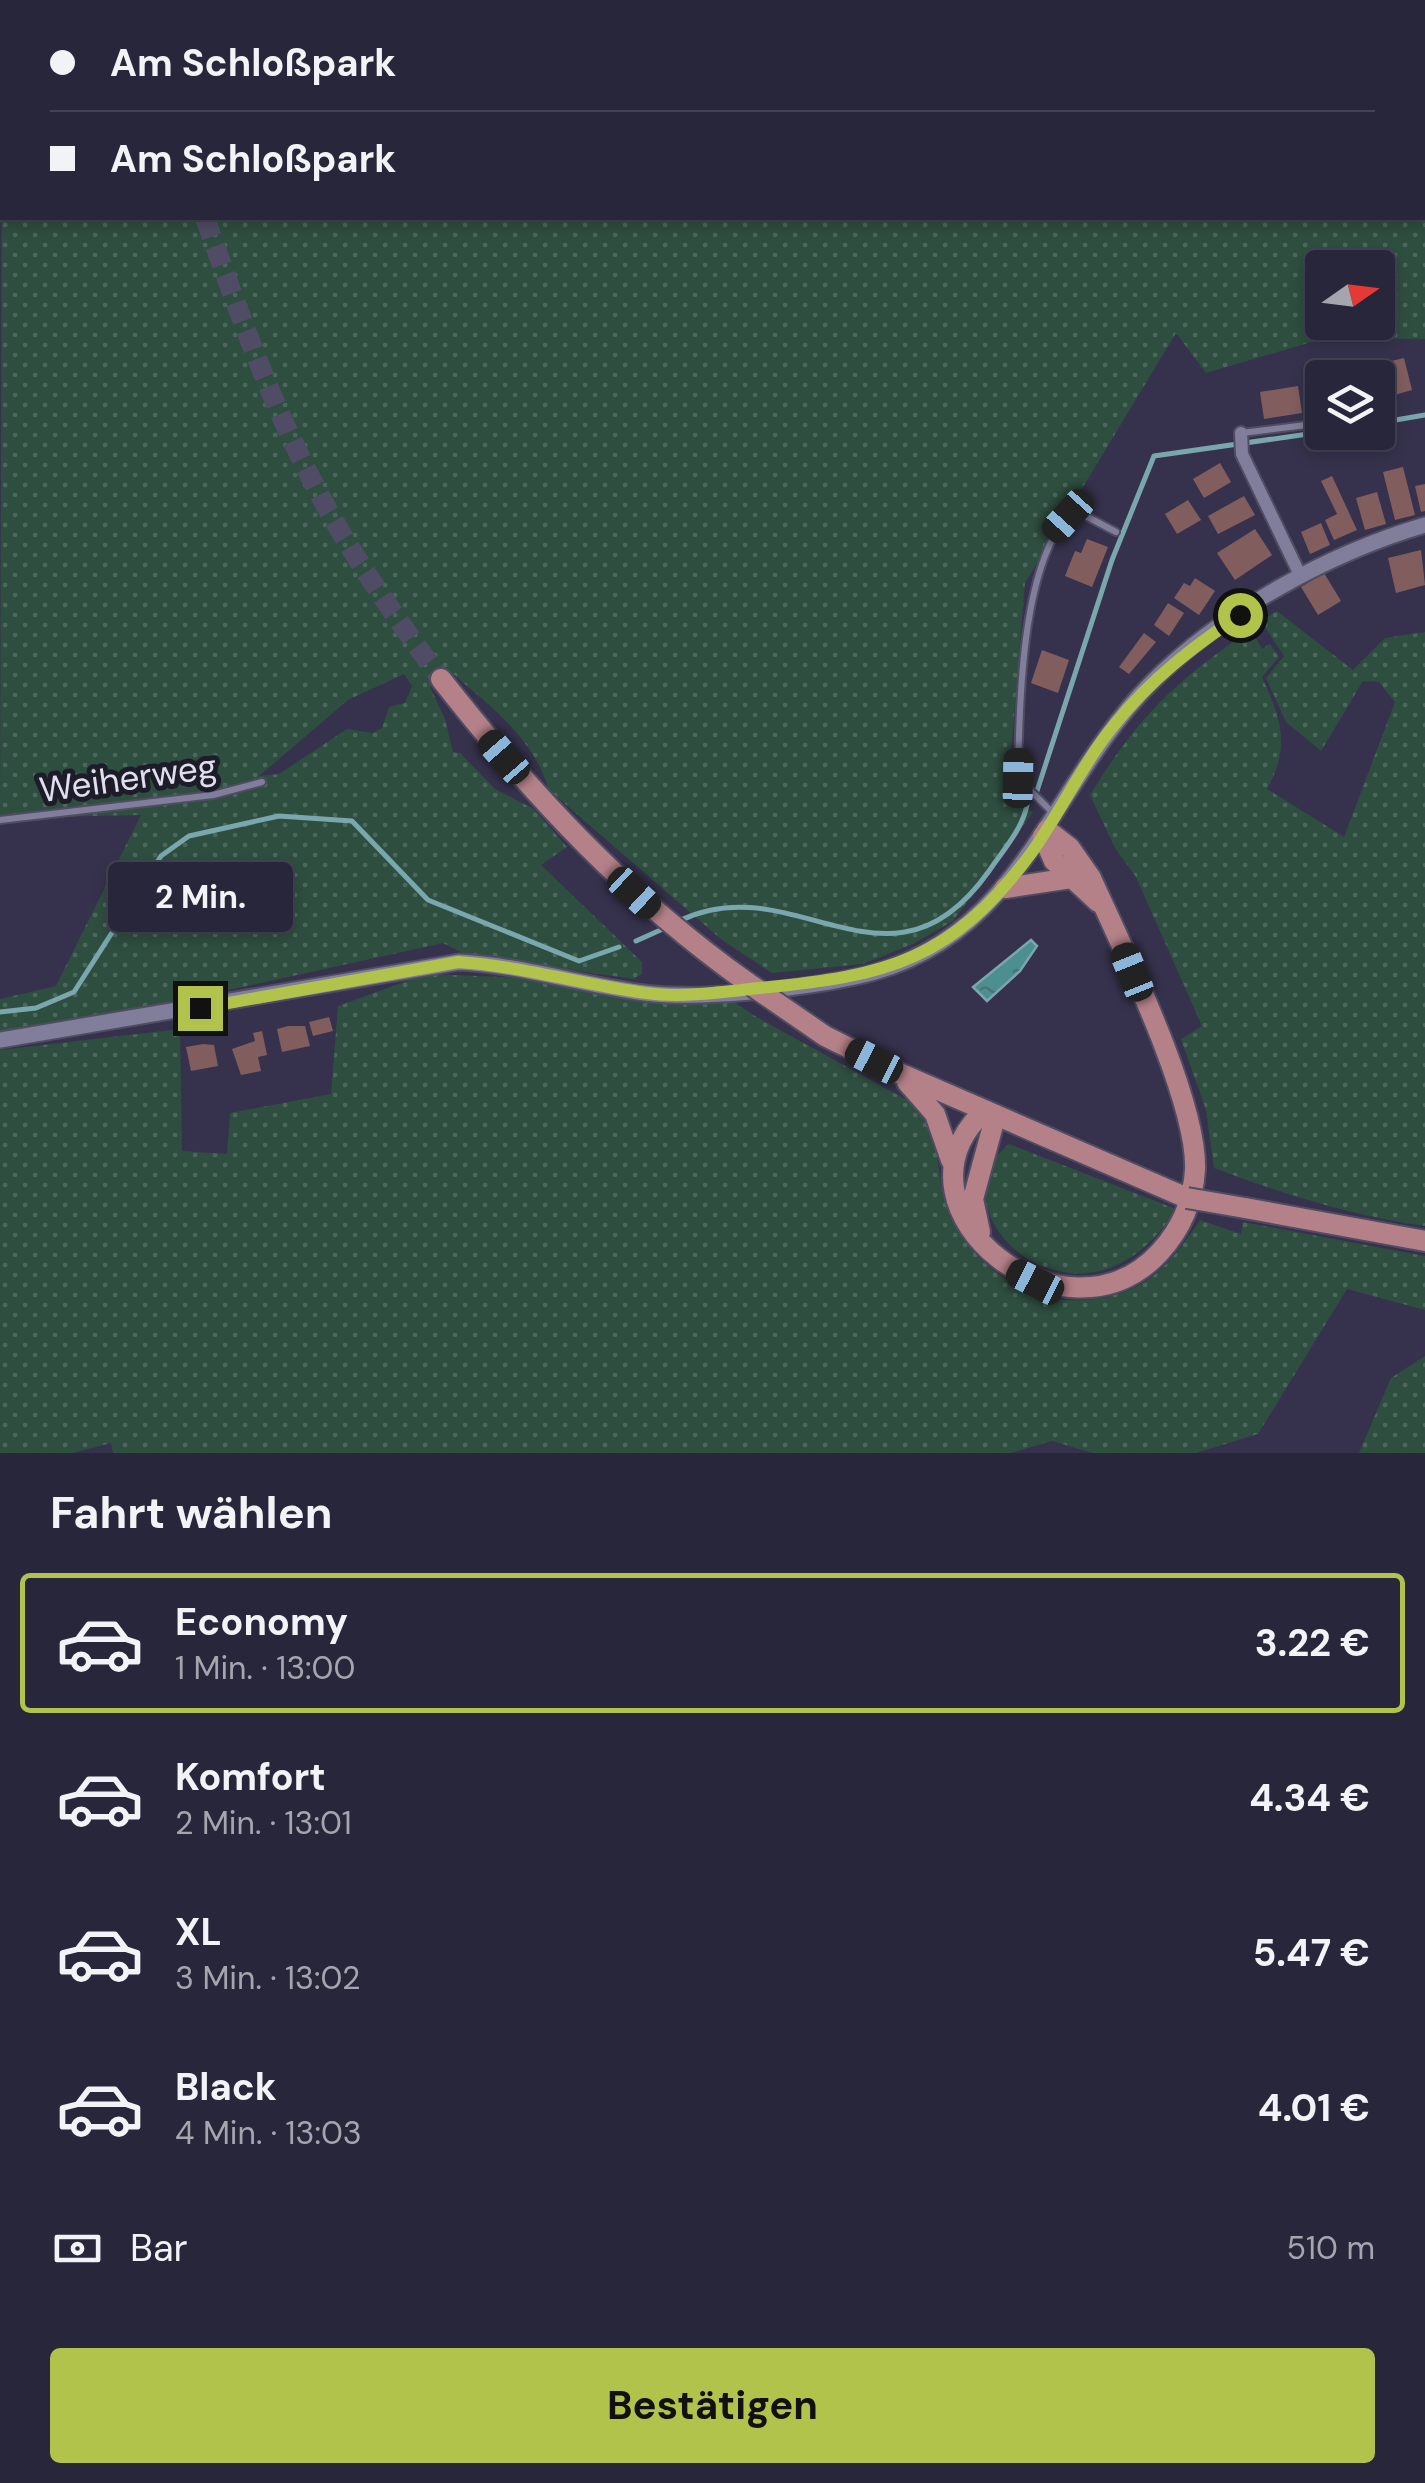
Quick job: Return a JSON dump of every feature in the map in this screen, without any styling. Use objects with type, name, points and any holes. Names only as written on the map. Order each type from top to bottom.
[{"type":"main road","points":[[441,679],[566,828],[700,950],[825,1036],[988,1115],[1188,1198],[1425,1240]]},
{"type":"main road","points":[[1048,827],[1054,862],[1106,912]]},
{"type":"main road","points":[[899,1073],[934,1114],[951,1160],[953,1188],[963,1215],[1014,1271],[1035,1282],[1078,1289],[1125,1278],[1152,1261],[1173,1237],[1188,1208],[1195,1169],[1184,1110],[1106,912],[1081,861],[1048,827]]},
{"type":"main road","points":[[1005,888],[1070,878]]},
{"type":"main road","points":[[981,1239],[973,1199],[988,1115]]},
{"type":"main road","points":[[951,1160],[961,1133],[988,1115]]},
{"type":"street","points":[[1241,434],[1242,454],[1300,574]]},
{"type":"street","points":[[0,1040],[458,962],[502,964],[668,995],[856,977],[934,949],[1005,888],[1112,727],[1152,681],[1300,574],[1352,550],[1425,526]]},
{"type":"lane","points":[[1241,434],[1305,425]]},
{"type":"lane","points":[[1048,827],[1018,778],[1020,686],[1028,627],[1053,532],[1068,516],[1084,515],[1116,532]]},
{"type":"lane","name":"Weiherweg","points":[[0,820],[213,795],[262,782]]},
{"type":"shaded area","points":[[2,220],[1425,220],[1425,339],[1395,339],[1395,250],[1305,250],[1305,340],[1318,340],[1206,373],[1176,333],[1025,583],[1007,801],[1033,812],[953,921],[913,944],[863,964],[772,973],[722,940],[549,790],[522,739],[452,673],[430,687],[445,719],[453,752],[460,753],[495,789],[534,809],[567,847],[541,865],[642,962],[642,974],[634,979],[467,955],[443,943],[88,1021],[0,1033],[0,999],[56,986],[141,815],[0,818]],"holes":[[[404,674],[412,686],[405,703],[389,707],[382,728],[372,733],[347,729],[279,774],[259,776],[348,700]]]},
{"type":"shaded area","points":[[1277,611],[1353,670],[1385,638],[1425,632],[1425,1226],[1318,1203],[1214,1168],[1206,1110],[1181,1039],[1202,1026],[1136,877],[1115,848],[1090,795],[1126,742],[1160,702],[1251,629],[1262,649],[1270,644],[1279,657],[1262,677],[1281,733],[1279,759],[1267,789],[1344,837],[1395,702],[1379,682],[1363,681],[1321,751],[1286,722],[1266,678],[1284,656],[1261,621]]},
{"type":"shaded area","points":[[426,974],[530,978],[630,998],[713,987],[753,1015],[916,1105],[931,1131],[952,1219],[984,1262],[1005,1279],[1028,1290],[1052,1298],[1078,1300],[1131,1289],[1162,1268],[1200,1220],[1241,1234],[1243,1222],[1425,1256],[1425,1310],[1347,1289],[1258,1434],[1196,1453],[1092,1453],[1052,1441],[1011,1453],[113,1453],[111,1443],[73,1453],[0,1453],[0,1050],[180,1029],[182,1151],[227,1154],[230,1113],[331,1094],[338,1006]]},
{"type":"shaded area","points":[[1009,1144],[1176,1209],[1139,1252],[1099,1271],[1060,1272],[1026,1258],[1000,1233],[986,1203],[988,1172]]},
{"type":"shaded area","points":[[1425,1356],[1425,1453],[1359,1453],[1391,1378]]},
{"type":"water","points":[[1031,940],[1037,946],[1020,971],[987,1001],[973,987]]},
{"type":"building","points":[[1404,358],[1412,390],[1395,395],[1395,360]]},
{"type":"building","points":[[1298,386],[1302,413],[1264,419],[1260,392]]},
{"type":"building","points":[[1220,463],[1231,482],[1204,498],[1193,479]]},
{"type":"building","points":[[1403,467],[1415,515],[1395,520],[1383,472]]},
{"type":"building","points":[[1332,476],[1357,530],[1334,540],[1325,520],[1337,514],[1321,481]]},
{"type":"building","points":[[1425,484],[1425,511],[1421,512],[1415,486]]},
{"type":"building","points":[[1377,492],[1386,524],[1365,530],[1356,498]]},
{"type":"building","points":[[1244,496],[1255,515],[1218,534],[1208,516]]},
{"type":"building","points":[[1188,500],[1201,520],[1177,534],[1165,514]]},
{"type":"building","points":[[1321,523],[1330,545],[1310,554],[1301,532]]},
{"type":"building","points":[[1255,529],[1272,555],[1235,580],[1217,553]]},
{"type":"building","points":[[1087,539],[1108,547],[1092,587],[1065,576],[1075,551],[1081,553]]},
{"type":"building","points":[[1421,550],[1425,585],[1396,593],[1388,558]]},
{"type":"building","points":[[1324,573],[1341,601],[1318,615],[1301,587]]},
{"type":"building","points":[[1195,578],[1215,591],[1199,615],[1174,598],[1184,583],[1190,586]]},
{"type":"building","points":[[1168,603],[1184,613],[1169,636],[1154,625]]},
{"type":"building","points":[[1144,633],[1156,642],[1129,674],[1119,667]]},
{"type":"building","points":[[1042,650],[1069,660],[1058,693],[1031,683]]},
{"type":"building","points":[[329,1017],[333,1031],[313,1036],[309,1022]]},
{"type":"building","points":[[305,1026],[310,1046],[282,1052],[277,1029]]},
{"type":"building","points":[[262,1031],[267,1055],[258,1057],[261,1071],[241,1075],[232,1049],[255,1041],[253,1033]]},
{"type":"building","points":[[214,1045],[218,1066],[191,1071],[186,1047]]},
{"type":"waterway","points":[[1395,420],[1425,415]]},
{"type":"waterway","points":[[1036,794],[1112,560],[1154,456],[1305,434]]},
{"type":"waterway","points":[[679,921],[722,908],[762,909],[878,933],[915,930],[952,911],[989,871],[1016,831],[1027,805]]},
{"type":"waterway","points":[[0,1012],[36,1008],[74,992],[161,856],[189,836],[279,816],[352,821],[428,900],[579,961],[619,947]]},
{"type":"waterway","points":[[636,941],[665,928]]},
{"type":"tunnel","points":[[206,220],[267,384],[312,480],[356,557],[441,679]]},
{"type":"route","points":[[200,1008],[458,962],[502,964],[531,973],[668,995],[805,984],[856,977],[898,964],[934,949],[984,910],[1043,836],[1112,727],[1152,681],[1240,615]]}]
